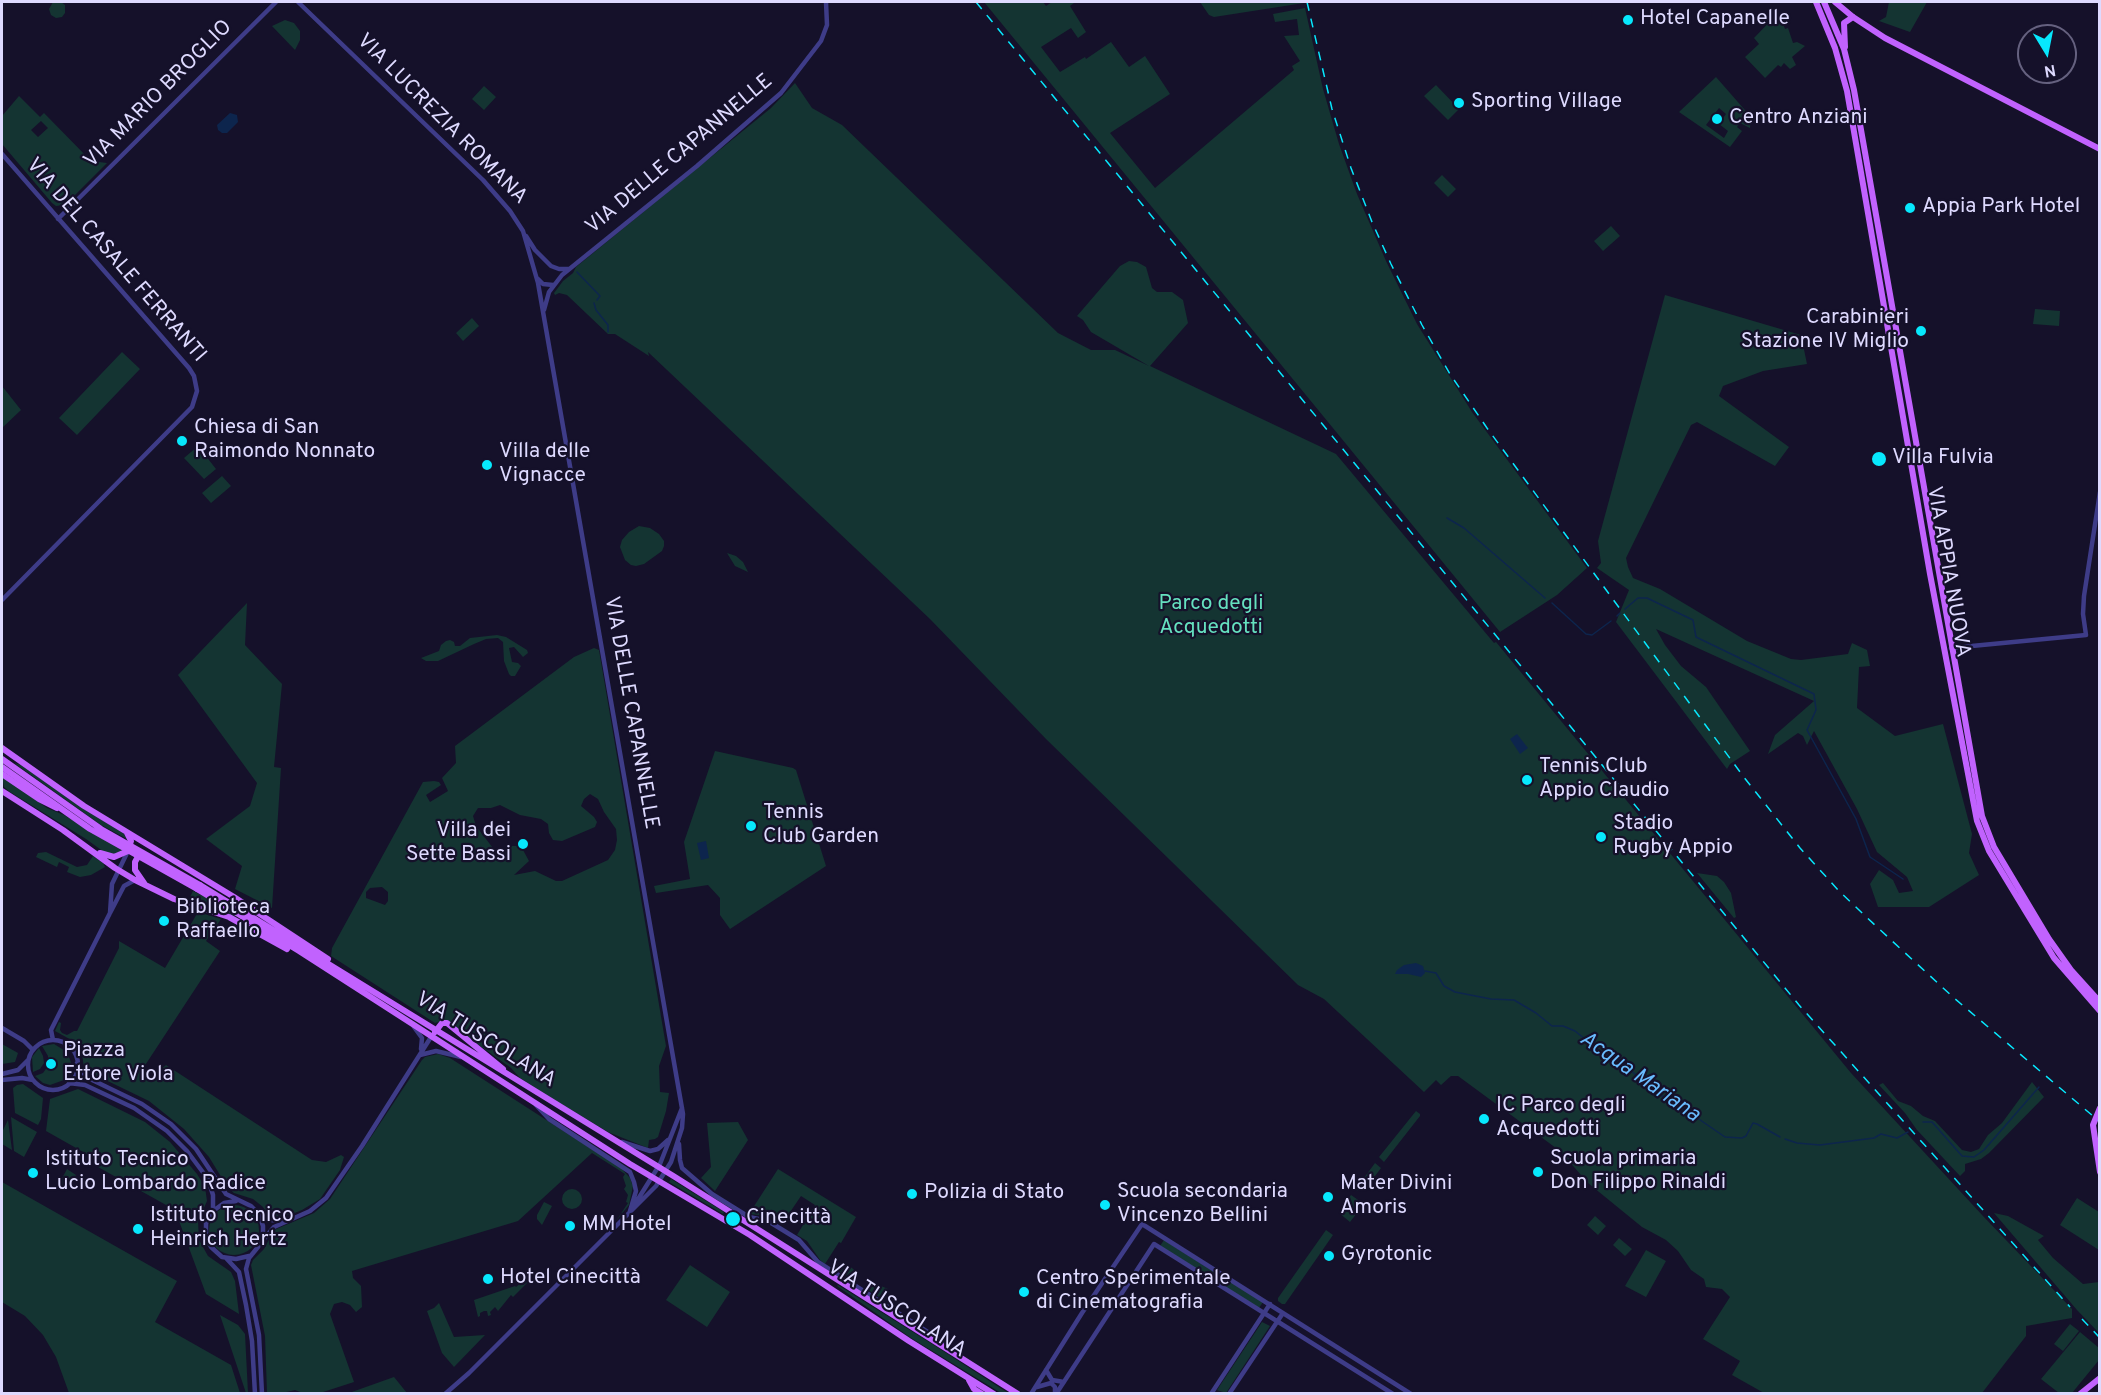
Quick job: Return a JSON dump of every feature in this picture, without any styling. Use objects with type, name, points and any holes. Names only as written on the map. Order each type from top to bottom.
[{"type":"main road","name":"VIA APPIA NUOVA","points":[[1816,2],[1835,48],[1847,91],[1945,657],[1974,809],[1983,838],[2054,958],[2100,1011]]},
{"type":"main road","name":"VIA APPIA NUOVA","points":[[1824,2],[1846,56],[1854,90],[1982,816],[1989,836],[2058,953],[2100,1002]]},
{"type":"main road","points":[[1835,2],[1885,38],[2100,149]]},
{"type":"main road","points":[[1846,56],[1844,24],[1853,17]]},
{"type":"main road","points":[[1945,657],[1951,648]]},
{"type":"main road","points":[[2,748],[15,761],[315,949],[345,973]]},
{"type":"main road","name":"VIA TUSCOLANA","points":[[2,759],[101,829],[345,973],[1018,1394]]},
{"type":"main road","name":"VIA TUSCOLANA","points":[[2,767],[109,840],[199,887],[461,1057],[652,1177],[658,1184],[750,1235],[994,1394]]},
{"type":"main road","points":[[2,774],[39,799],[61,809]]},
{"type":"main road","points":[[2,786],[4,793],[135,880],[182,902],[236,920],[332,974]]},
{"type":"main road","points":[[93,850],[111,856],[128,851],[131,841],[127,833]]},
{"type":"main road","points":[[145,885],[136,874],[135,866],[142,850],[151,848]]},
{"type":"main road","points":[[431,1037],[442,1023],[448,1024],[521,1084]]},
{"type":"main road","points":[[2100,1108],[2093,1123],[2100,1172]]},
{"type":"main road","points":[[964,1375],[974,1389],[982,1394]]},
{"type":"main road","points":[[2080,1394],[2100,1378]]},
{"type":"street","name":"VIA MARIO BROGLIO","points":[[58,219],[276,2]]},
{"type":"street","name":"VIA LUCREZIA ROMANA","points":[[298,2],[483,180],[510,211],[523,231],[537,277]]},
{"type":"street","name":"VIA DELLE CAPANNELLE","points":[[544,324],[545,301],[554,283],[763,109],[795,77],[815,50],[825,31],[826,2]]},
{"type":"street","name":"VIA DEL CASALE FERRANTI","points":[[2,154],[189,368],[196,382],[197,396],[192,407],[2,600]]},
{"type":"street","points":[[50,210],[64,212]]},
{"type":"street","points":[[523,231],[535,250],[551,266],[570,269]]},
{"type":"street","points":[[537,277],[543,284],[554,283],[551,266]]},
{"type":"street","name":"VIA DELLE CAPANNELLE","points":[[537,277],[682,1108],[682,1128],[666,1172],[658,1184],[629,1214]]},
{"type":"street","points":[[1951,648],[2086,635],[2083,614],[2084,596],[2100,492]]},
{"type":"street","points":[[110,913],[112,886],[128,851]]},
{"type":"street","points":[[53,1040],[51,1030],[110,913],[124,886],[135,880]]},
{"type":"street","points":[[411,1024],[422,1038],[423,1045],[420,1054]]},
{"type":"street","points":[[2,1029],[27,1042],[33,1050]]},
{"type":"street","points":[[262,1394],[259,1335],[246,1269],[248,1259],[274,1227],[310,1211],[326,1198],[431,1037]]},
{"type":"street","points":[[2,1074],[18,1070],[28,1060],[33,1050],[44,1041],[60,1041],[70,1047],[75,1054],[80,1071],[87,1077],[142,1104],[174,1127],[196,1149],[226,1194],[251,1206],[270,1220],[284,1221]]},
{"type":"street","points":[[420,1054],[436,1051],[461,1057]]},
{"type":"street","points":[[28,1060],[29,1073],[33,1080],[38,1085],[50,1089],[59,1089],[69,1083],[75,1074],[77,1063]]},
{"type":"street","points":[[2,1080],[22,1078],[33,1080]]},
{"type":"street","points":[[69,1083],[85,1084],[134,1108],[167,1131],[187,1150],[208,1179],[213,1190],[213,1210],[206,1223],[206,1238],[214,1251],[226,1258],[239,1274],[252,1341],[255,1394]]},
{"type":"street","name":"VIA TUSCOLANA","points":[[535,1103],[549,1119],[628,1170],[636,1191],[629,1214]]},
{"type":"street","points":[[445,1394],[470,1373],[629,1214],[658,1167],[682,1108]]},
{"type":"street","name":"VIA TUSCOLANA","points":[[682,1128],[679,1150],[682,1166],[712,1194],[749,1217],[768,1221],[799,1240],[817,1261],[937,1338],[951,1352]]},
{"type":"street","points":[[605,1135],[647,1151],[658,1149],[670,1138]]},
{"type":"street","points":[[213,1210],[228,1201],[239,1201]]},
{"type":"street","points":[[260,1214],[264,1230],[261,1242]]},
{"type":"street","points":[[1031,1394],[1142,1224],[1411,1394]]},
{"type":"street","points":[[1056,1394],[1154,1244],[1393,1394]]},
{"type":"street","points":[[226,1258],[240,1259],[251,1254]]},
{"type":"street","points":[[1211,1394],[1270,1304]]},
{"type":"street","points":[[1229,1394],[1283,1313]]},
{"type":"street","points":[[1046,1370],[1052,1380],[1064,1382]]},
{"type":"street","points":[[1034,1388],[1044,1383],[1051,1383],[1055,1387],[1056,1394]]},
{"type":"green space","points":[[53,2],[61,2],[65,5],[65,13],[62,17],[56,18],[51,15],[49,9]]},
{"type":"green space","points":[[984,2],[1043,2],[1046,6],[1052,2],[1073,2],[1070,6],[1086,32],[1078,38],[1071,28],[1041,47],[1060,72],[1085,57],[1086,59],[1111,42],[1129,67],[1145,56],[1170,94],[1110,133],[1155,188],[1294,70],[1292,66],[1300,61],[1284,36],[1299,35],[1297,19],[1275,22],[1273,14],[1305,8],[1323,89],[1339,144],[1357,194],[1386,261],[1417,324],[1472,412],[1587,568],[1557,595],[1500,632]]},
{"type":"green space","points":[[1200,2],[1304,3],[1214,17],[1209,15]]},
{"type":"green space","points":[[1889,2],[1927,2],[1910,32],[1879,21],[1886,17]]},
{"type":"green space","points":[[1779,12],[1793,43],[1797,42],[1805,46],[1792,57],[1796,65],[1790,69],[1784,63],[1781,67],[1778,65],[1765,78],[1745,57],[1759,44],[1754,38]]},
{"type":"green space","points":[[285,20],[294,23],[300,31],[300,40],[295,50],[272,26]]},
{"type":"green space","points":[[1716,77],[1751,117],[1750,128],[1740,123],[1737,127],[1742,131],[1730,147],[1679,112]],"holes":[[[1719,108],[1726,114],[1719,124],[1728,131],[1724,138],[1706,125]]]},
{"type":"green space","name":"Parco degli Acquedotti","points":[[795,83],[812,108],[842,125],[1058,333],[1091,350],[1115,350],[1149,366],[1091,332],[1083,320],[1077,316],[1120,266],[1129,261],[1146,267],[1152,288],[1157,292],[1172,292],[1183,300],[1188,323],[1150,366],[1336,454],[1494,643],[1496,642],[1851,1073],[2072,1309],[2072,1318],[2026,1326],[2026,1336],[1982,1393],[1764,1393],[1732,1375],[1740,1361],[1703,1339],[1730,1297],[1722,1289],[1706,1287],[1704,1279],[1691,1270],[1678,1251],[1666,1240],[1642,1227],[1588,1183],[1560,1151],[1458,1076],[1451,1076],[1441,1085],[1436,1080],[1424,1092],[1324,999],[1298,985],[1046,739],[930,619],[648,352],[649,356],[615,334],[608,334],[567,295],[559,293],[555,295],[554,293],[563,281],[573,273],[576,267],[771,108]]},
{"type":"green space","points":[[1436,85],[1459,109],[1448,120],[1424,96]]},
{"type":"green space","points":[[484,86],[496,97],[484,110],[472,99]]},
{"type":"green space","points":[[19,96],[40,117],[44,113],[91,161],[107,163],[65,205],[56,206],[2,144],[2,116]],"holes":[[[41,121],[48,128],[38,137],[31,130]]]},
{"type":"green space","points":[[1442,175],[1456,189],[1448,197],[1434,183]]},
{"type":"green space","points":[[1611,226],[1620,236],[1603,251],[1594,241]]},
{"type":"green space","points":[[1665,295],[1801,335],[1807,364],[1763,371],[1723,386],[1719,396],[1789,447],[1775,466],[1697,422],[1691,425],[1626,558],[1628,567],[1633,578],[1660,589],[1747,641],[1791,659],[1801,660],[1848,654],[1852,643],[1867,650],[1870,666],[1859,667],[1857,708],[1895,736],[1943,724],[1972,834],[1969,853],[1979,875],[1929,907],[1878,907],[1870,884],[1879,870],[1893,880],[1899,893],[1913,891],[1907,877],[1877,852],[1857,809],[1814,731],[1807,745],[1803,736],[1798,733],[1768,754],[1775,735],[1814,701],[1656,629],[1681,666],[1706,687],[1750,751],[1730,764],[1727,769],[1616,622],[1629,590],[1597,568],[1601,563],[1598,541]]},
{"type":"green space","points":[[2035,309],[2060,311],[2059,326],[2033,324]]},
{"type":"green space","points":[[472,318],[479,326],[463,341],[456,333]]},
{"type":"green space","points":[[122,352],[140,369],[77,435],[59,418]]},
{"type":"green space","points":[[2,386],[21,410],[2,428]]},
{"type":"green space","points":[[198,446],[216,469],[204,479],[184,458]]},
{"type":"green space","points":[[222,476],[231,486],[211,503],[202,493]]},
{"type":"green space","points":[[639,526],[650,528],[659,534],[664,541],[664,546],[662,551],[644,564],[636,566],[625,560],[620,547],[622,540],[629,532]]},
{"type":"green space","points":[[727,553],[743,562],[748,572],[735,566]]},
{"type":"green space","points":[[247,603],[245,645],[282,684],[274,767],[281,768],[272,908],[235,889],[242,866],[206,839],[250,806],[257,783],[178,675]]},
{"type":"green space","points":[[497,635],[506,637],[527,650],[528,653],[523,657],[514,647],[509,648],[512,662],[521,666],[515,676],[509,674],[504,661],[503,642],[498,638],[486,639],[438,661],[426,661],[421,658],[439,651],[441,645],[446,641],[450,640],[455,646],[460,646],[470,638]]},
{"type":"green space","points":[[594,648],[599,650],[666,1046],[659,1066],[660,1092],[669,1093],[666,1111],[658,1137],[649,1140],[648,1148],[608,1132],[550,1097],[520,1078],[511,1068],[444,1020],[435,1023],[331,956],[332,948],[423,782],[434,781],[441,785],[426,795],[430,802],[448,791],[442,778],[456,763],[455,746],[574,657]],"holes":[[[590,794],[598,799],[616,829],[615,850],[608,860],[562,881],[556,881],[535,871],[514,875],[529,861],[523,850],[518,846],[512,846],[502,854],[496,852],[476,826],[473,816],[478,808],[500,805],[520,815],[541,819],[548,824],[553,840],[562,841],[595,827],[597,822],[594,817],[581,806]],[[382,887],[388,892],[388,901],[385,905],[366,898],[366,892],[370,888]]]},
{"type":"green space","name":"Tennis Club Garden","points":[[715,751],[796,770],[826,866],[730,929],[720,915],[720,898],[708,885],[656,893],[654,886],[690,879],[684,842]]},
{"type":"green space","points":[[14,763],[21,765],[123,833],[127,839],[101,825]]},
{"type":"green space","points":[[2,776],[47,808],[64,815],[123,851],[115,854],[104,852],[10,792],[4,787]]},
{"type":"green space","points":[[46,852],[77,867],[87,865],[93,856],[105,867],[91,875],[80,877],[67,872],[69,867],[59,862],[57,867],[36,857],[38,853]]},
{"type":"green space","points":[[1697,873],[1717,876],[1724,882],[1731,893],[1736,917],[1734,918]]},
{"type":"green space","points":[[193,891],[205,897],[237,917],[188,901]]},
{"type":"green space","points":[[198,912],[221,919],[206,941],[220,951],[140,1073],[150,1079],[166,1065],[312,1160],[326,1162],[341,1155],[344,1157],[340,1170],[320,1199],[292,1214],[272,1217],[267,1215],[263,1207],[253,1199],[234,1193],[228,1188],[209,1157],[184,1129],[149,1101],[87,1071],[84,1068],[82,1054],[75,1042],[55,1031],[59,1022],[62,1033],[67,1035],[77,1031],[119,948],[119,941],[165,968]]},
{"type":"green space","points":[[2,1044],[18,1053],[15,1062],[2,1064]]},
{"type":"green space","name":"Piazza Ettore Viola","points":[[54,1044],[67,1052],[72,1065],[64,1080],[50,1085],[43,1083],[35,1076],[43,1073],[48,1066],[48,1056],[42,1046]]},
{"type":"green space","points":[[39,1048],[44,1063],[40,1069],[33,1072],[32,1057]]},
{"type":"green space","points":[[438,1054],[450,1058],[621,1168],[630,1178],[633,1186],[629,1205],[616,1221],[628,1203],[626,1202],[628,1195],[624,1189],[625,1174],[592,1153],[518,1221],[352,1271],[353,1278],[361,1286],[362,1307],[356,1312],[350,1305],[342,1302],[334,1304],[330,1314],[354,1382],[320,1393],[303,1393],[295,1390],[267,1393],[265,1336],[251,1265],[253,1260],[264,1249],[274,1230],[314,1213],[330,1199],[422,1060]]},
{"type":"green space","points":[[2032,1082],[2044,1097],[1989,1153],[1981,1159],[1965,1164],[1965,1171],[1960,1176],[1879,1085],[1883,1083],[1898,1101],[1935,1121],[1962,1150],[1971,1152],[1979,1149],[1988,1135],[2002,1123]]},
{"type":"green space","points":[[23,1084],[43,1098],[41,1119],[38,1125],[15,1113],[13,1088]]},
{"type":"green space","points":[[78,1089],[145,1122],[170,1142],[197,1174],[205,1187],[207,1201],[198,1221],[199,1240],[208,1256],[231,1272],[235,1281],[239,1314],[206,1294],[175,1210],[98,1167],[92,1157],[46,1131],[50,1099]]},
{"type":"green space","points":[[1416,1111],[1420,1116],[1384,1162],[1379,1157]]},
{"type":"green space","points":[[11,1117],[37,1132],[24,1157],[14,1151]]},
{"type":"green space","points":[[8,1120],[12,1150],[2,1144],[2,1132]]},
{"type":"green space","points":[[738,1122],[748,1140],[715,1191],[701,1178],[711,1167],[707,1123]]},
{"type":"green space","points":[[1375,1163],[1381,1168],[1364,1191],[1355,1190]]},
{"type":"green space","points":[[67,1169],[76,1175],[67,1191],[58,1186]]},
{"type":"green space","points":[[778,1169],[856,1217],[825,1264],[807,1241],[797,1235],[815,1205],[801,1196],[782,1224],[769,1216],[749,1214]]},
{"type":"green space","points":[[671,1179],[724,1212],[723,1214],[669,1182]]},
{"type":"green space","points":[[2,1182],[177,1281],[155,1322],[231,1365],[240,1393],[69,1393],[56,1357],[43,1335],[25,1316],[2,1302]]},
{"type":"green space","points":[[572,1189],[579,1192],[582,1199],[579,1206],[572,1209],[565,1206],[562,1199],[565,1192]]},
{"type":"green space","points":[[1351,1195],[1364,1204],[1350,1222],[1339,1213]]},
{"type":"green space","points":[[2077,1198],[2099,1212],[2099,1250],[2060,1225]]},
{"type":"green space","points":[[544,1202],[552,1206],[542,1225],[537,1215]]},
{"type":"green space","points":[[234,1205],[252,1212],[259,1230],[252,1248],[234,1255],[216,1248],[209,1230],[216,1212]]},
{"type":"green space","points":[[1994,1213],[2008,1216],[2044,1236],[2038,1240],[2053,1258],[2083,1284],[2099,1282],[2099,1333],[2077,1310]]},
{"type":"green space","points":[[1595,1216],[1606,1226],[1598,1235],[1587,1225]]},
{"type":"green space","points":[[1326,1230],[1333,1235],[1285,1304],[1282,1304],[1278,1298]]},
{"type":"green space","points":[[1619,1238],[1632,1249],[1625,1256],[1613,1245]]},
{"type":"green space","points":[[1164,1240],[1216,1273],[1214,1277],[1212,1278],[1160,1246]]},
{"type":"green space","points":[[1646,1250],[1666,1261],[1646,1297],[1625,1286]]},
{"type":"green space","points":[[846,1263],[859,1274],[856,1282],[840,1272]]},
{"type":"green space","points":[[690,1265],[730,1292],[707,1327],[666,1300]]},
{"type":"green space","points":[[533,1277],[513,1297],[511,1295],[498,1311],[495,1307],[490,1312],[491,1315],[488,1316],[487,1311],[484,1311],[478,1317],[474,1300],[516,1287],[521,1283],[523,1285]]},
{"type":"green space","points":[[1223,1277],[1263,1302],[1259,1308],[1219,1283],[1220,1278]]},
{"type":"green space","points":[[872,1282],[888,1289],[882,1299],[865,1288],[870,1287],[868,1283]]},
{"type":"green space","points":[[838,1285],[1008,1393],[1001,1393],[911,1338]]},
{"type":"green space","points":[[439,1303],[454,1337],[485,1335],[454,1367],[442,1353],[427,1311]]},
{"type":"green space","points":[[220,1315],[238,1325],[245,1334],[248,1393],[246,1393]]},
{"type":"green space","points":[[1262,1322],[1270,1326],[1226,1393],[1217,1390]]},
{"type":"green space","points":[[2070,1324],[2079,1331],[2063,1351],[2054,1344]]},
{"type":"green space","points":[[2080,1332],[2099,1348],[2099,1360],[2072,1393],[2059,1393],[2041,1379]]},
{"type":"green space","points":[[394,1377],[407,1393],[349,1393]]},
{"type":"water","points":[[230,113],[237,115],[238,122],[227,133],[222,133],[218,130],[217,125]]},
{"type":"water","points":[[1517,734],[1528,748],[1520,754],[1510,739]]},
{"type":"water","points":[[706,841],[709,858],[701,860],[697,843]]},
{"type":"water","points":[[1416,963],[1423,966],[1425,973],[1421,977],[1395,974],[1404,965]]},
{"type":"waterway","points":[[577,272],[600,296],[597,300]]},
{"type":"waterway","points":[[594,303],[596,310],[608,325],[608,332]]},
{"type":"waterway","points":[[1447,518],[1464,528],[1545,598]]},
{"type":"waterway","points":[[1625,609],[1638,598],[1647,598],[1693,620],[1696,637],[1814,694],[1816,710],[1807,730],[1856,819],[1870,857],[1903,879]]},
{"type":"waterway","points":[[1552,603],[1586,634],[1592,635],[1611,621]]},
{"type":"waterway","points":[[1617,616],[1620,613]]},
{"type":"waterway","name":"Acqua Mariana","points":[[1425,971],[1436,973],[1444,986],[1455,992],[1491,999],[1514,1000],[1552,1026],[1563,1026],[1575,1031],[1601,1052],[1620,1060],[1636,1075],[1643,1086],[1674,1102],[1725,1137],[1742,1138],[1746,1136],[1753,1123],[1780,1137]]},
{"type":"waterway","name":"Acqua Mariana","points":[[1923,1122],[1932,1122],[1962,1156],[1974,1157],[1984,1150],[2039,1087]]},
{"type":"waterway","name":"Acqua Mariana","points":[[1785,1139],[1797,1143],[1820,1145],[1874,1138],[1881,1134],[1897,1138],[1908,1132]]},
{"type":"railway","points":[[976,2],[1799,1005],[2070,1307]]},
{"type":"railway","points":[[1307,2],[1332,109],[1372,222],[1422,325],[1450,374],[1487,428],[1743,776],[1800,848],[1839,891],[1954,998],[2100,1122]]},
{"type":"railway","points":[[2082,1319],[2100,1338]]},
{"type":"place","name":"Hotel Capanelle","points":[[1628,20]]},
{"type":"place","name":"Sporting Village","points":[[1459,103]]},
{"type":"place","name":"Centro Anziani","points":[[1717,119]]},
{"type":"place","name":"Appia Park Hotel","points":[[1910,208]]},
{"type":"place","name":"Carabinieri Stazione IV Miglio","points":[[1921,331]]},
{"type":"place","name":"Chiesa di San Raimondo Nonnato","points":[[182,441]]},
{"type":"place","name":"Villa Fulvia","points":[[1879,459]]},
{"type":"place","name":"Villa delle Vignacce","points":[[487,465]]},
{"type":"place","name":"Tennis Club Appio Claudio","points":[[1527,780]]},
{"type":"place","name":"Tennis Club Garden","points":[[751,826]]},
{"type":"place","name":"Stadio Rugby Appio","points":[[1601,837]]},
{"type":"place","name":"Villa dei Sette Bassi","points":[[523,844]]},
{"type":"place","name":"Biblioteca Raffaello","points":[[164,921]]},
{"type":"place","name":"Piazza Ettore Viola","points":[[51,1064]]},
{"type":"place","name":"IC Parco degli Acquedotti","points":[[1484,1119]]},
{"type":"place","name":"Scuola primaria Don Filippo Rinaldi","points":[[1538,1172]]},
{"type":"place","name":"Istituto Tecnico Lucio Lombardo Radice","points":[[33,1173]]},
{"type":"place","name":"Polizia di Stato","points":[[912,1194]]},
{"type":"place","name":"Mater Divini Amoris","points":[[1328,1197]]},
{"type":"place","name":"Scuola secondaria Vincenzo Bellini","points":[[1105,1205]]},
{"type":"place","name":"Cinecittà","points":[[733,1219]]},
{"type":"place","name":"MM Hotel","points":[[570,1226]]},
{"type":"place","name":"Istituto Tecnico Heinrich Hertz","points":[[138,1229]]},
{"type":"place","name":"Gyrotonic","points":[[1329,1256]]},
{"type":"place","name":"Hotel Cinecittà","points":[[488,1279]]},
{"type":"place","name":"Centro Sperimentale di Cinematografia","points":[[1024,1292]]}]
